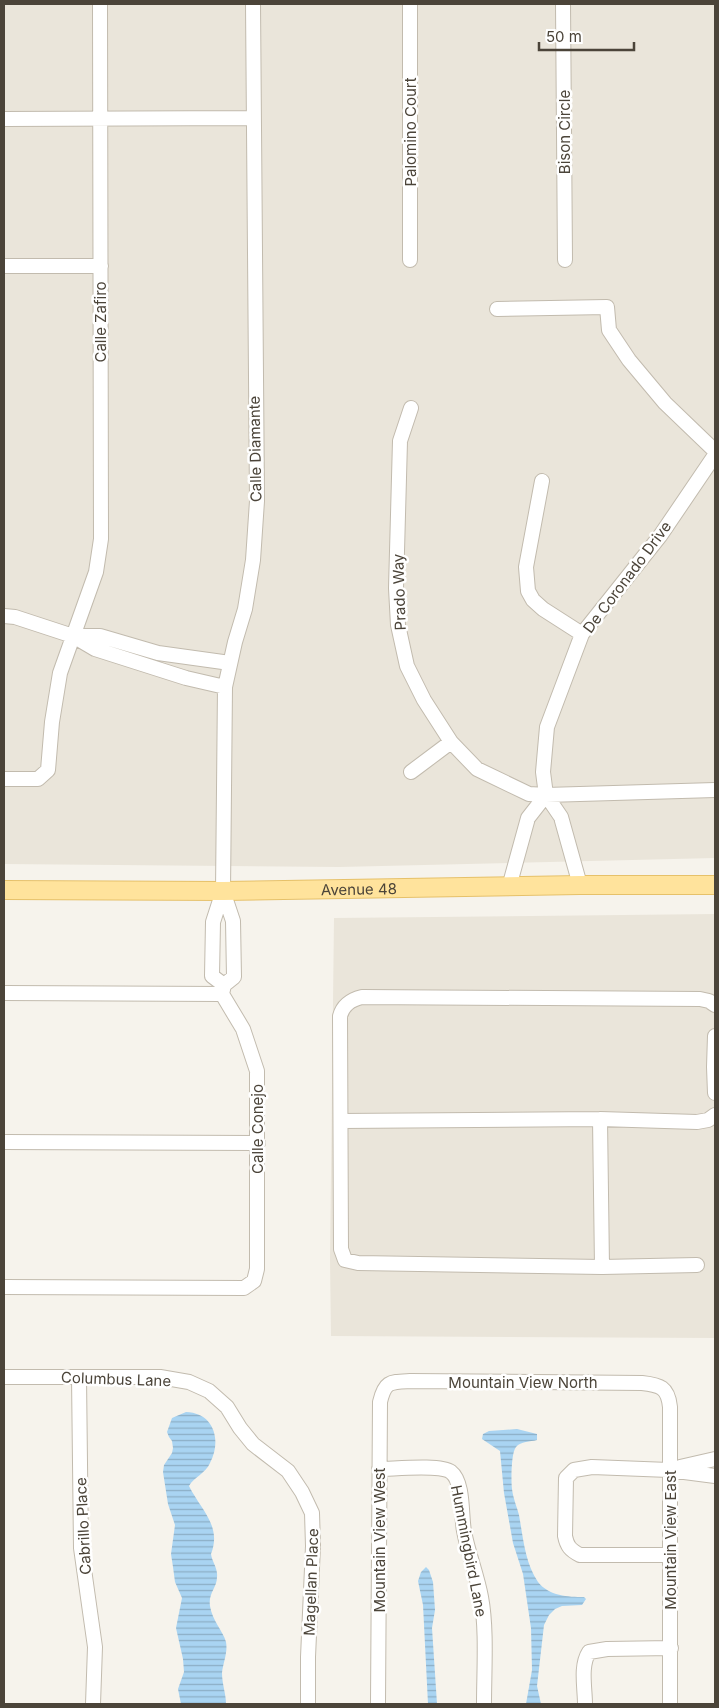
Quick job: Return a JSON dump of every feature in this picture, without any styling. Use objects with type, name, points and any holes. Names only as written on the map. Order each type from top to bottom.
[{"type":"main road","name":"Avenue 48","points":[[4,890],[223,891],[580,885],[715,885]]},
{"type":"street","name":"Calle Zafiro","points":[[4,779],[38,779],[48,770],[52,722],[60,673],[96,572],[101,539],[100,4]]},
{"type":"street","name":"Calle Diamante","points":[[223,891],[225,688],[235,642],[246,609],[253,560],[256,501],[253,4]]},
{"type":"street","name":"Palomino Court","points":[[410,4],[410,260]]},
{"type":"street","name":"Bison Circle","points":[[563,4],[565,260]]},
{"type":"street","points":[[4,119],[253,118]]},
{"type":"street","points":[[4,266],[101,266]]},
{"type":"street","points":[[497,309],[607,307],[609,330],[629,360],[665,403],[715,451]]},
{"type":"street","name":"Prado Way","points":[[411,408],[400,442],[396,588],[398,625],[405,659],[413,681],[451,742],[477,769],[529,794],[715,790]]},
{"type":"street","name":"De Coronado Drive","points":[[580,885],[561,817],[546,795],[543,772],[546,727],[582,634],[660,536],[715,455]]},
{"type":"street","points":[[542,480],[526,567],[528,590],[533,600],[543,609],[582,634]]},
{"type":"street","points":[[4,616],[16,617],[73,636],[95,649],[225,688]]},
{"type":"street","points":[[73,636],[100,636],[158,653],[230,663]]},
{"type":"street","points":[[168,672],[172,655]]},
{"type":"street","points":[[411,772],[451,742]]},
{"type":"street","points":[[509,887],[528,818],[546,795]]},
{"type":"street","points":[[4,992],[223,989],[234,977],[234,968],[233,921],[223,891]]},
{"type":"street","name":"Calle Conejo","points":[[4,1287],[244,1288],[254,1281],[257,1269],[258,1143],[256,1071],[243,1029],[223,989],[212,976],[213,922],[223,891]]},
{"type":"street","points":[[697,1265],[602,1267],[358,1264],[345,1260],[341,1249],[340,1016],[344,1006],[354,999],[362,997],[700,999],[715,1005]]},
{"type":"street","points":[[715,1043],[715,1093]]},
{"type":"street","points":[[341,1121],[600,1119],[697,1122],[708,1120],[715,1115]]},
{"type":"street","points":[[600,1119],[602,1267]]},
{"type":"street","points":[[4,1142],[258,1143]]},
{"type":"street","name":"Columbus Lane","points":[[4,1376],[160,1377],[189,1382],[209,1391],[227,1407],[240,1428]]},
{"type":"street","name":"Cabrillo Place","points":[[79,1377],[81,1548],[95,1647],[93,1704]]},
{"type":"street","name":"Mountain View North","points":[[392,1382],[654,1384]]},
{"type":"street","name":"Mountain View West","points":[[378,1704],[380,1402],[386,1385],[392,1382]]},
{"type":"street","name":"Mountain View East","points":[[654,1384],[664,1390],[669,1397],[670,1407],[670,1704]]},
{"type":"street","name":"Magellan Place","points":[[240,1428],[253,1444],[288,1472],[302,1492],[312,1513],[313,1546],[308,1704]]},
{"type":"street","points":[[669,1470],[715,1459]]},
{"type":"street","points":[[669,1555],[580,1554],[569,1549],[565,1536],[566,1478],[574,1470],[592,1467],[669,1470],[715,1476]]},
{"type":"street","name":"Hummingbird Lane","points":[[379,1469],[433,1468],[451,1472],[456,1478],[460,1488],[466,1538],[482,1599],[484,1704]]},
{"type":"street","points":[[585,1704],[584,1667],[589,1652],[607,1649],[670,1648]]},
{"type":"shaded area","points":[[4,4],[715,4],[715,858],[339,867],[4,864]]},
{"type":"shaded area","points":[[715,914],[715,1338],[331,1336],[330,1259],[334,918]]},
{"type":"water","points":[[186,1412],[203,1417],[213,1429],[215,1437],[214,1454],[208,1466],[189,1486],[209,1519],[214,1535],[211,1554],[217,1571],[217,1577],[210,1598],[210,1606],[226,1642],[226,1654],[222,1673],[226,1704],[181,1704],[178,1689],[184,1672],[176,1628],[182,1598],[175,1582],[171,1554],[175,1525],[168,1504],[163,1472],[164,1465],[173,1448],[172,1441],[167,1432],[172,1418]]},
{"type":"water","points":[[517,1429],[537,1434],[537,1440],[523,1443],[516,1447],[512,1467],[513,1492],[530,1567],[542,1587],[559,1595],[584,1597],[586,1599],[582,1605],[562,1606],[555,1609],[549,1615],[544,1625],[537,1686],[541,1704],[526,1704],[532,1670],[531,1628],[523,1574],[513,1543],[504,1493],[500,1451],[482,1439],[483,1434],[489,1431]]},
{"type":"water","points":[[426,1567],[433,1582],[435,1610],[432,1628],[437,1704],[428,1704],[423,1605],[418,1581],[421,1572]]}]
